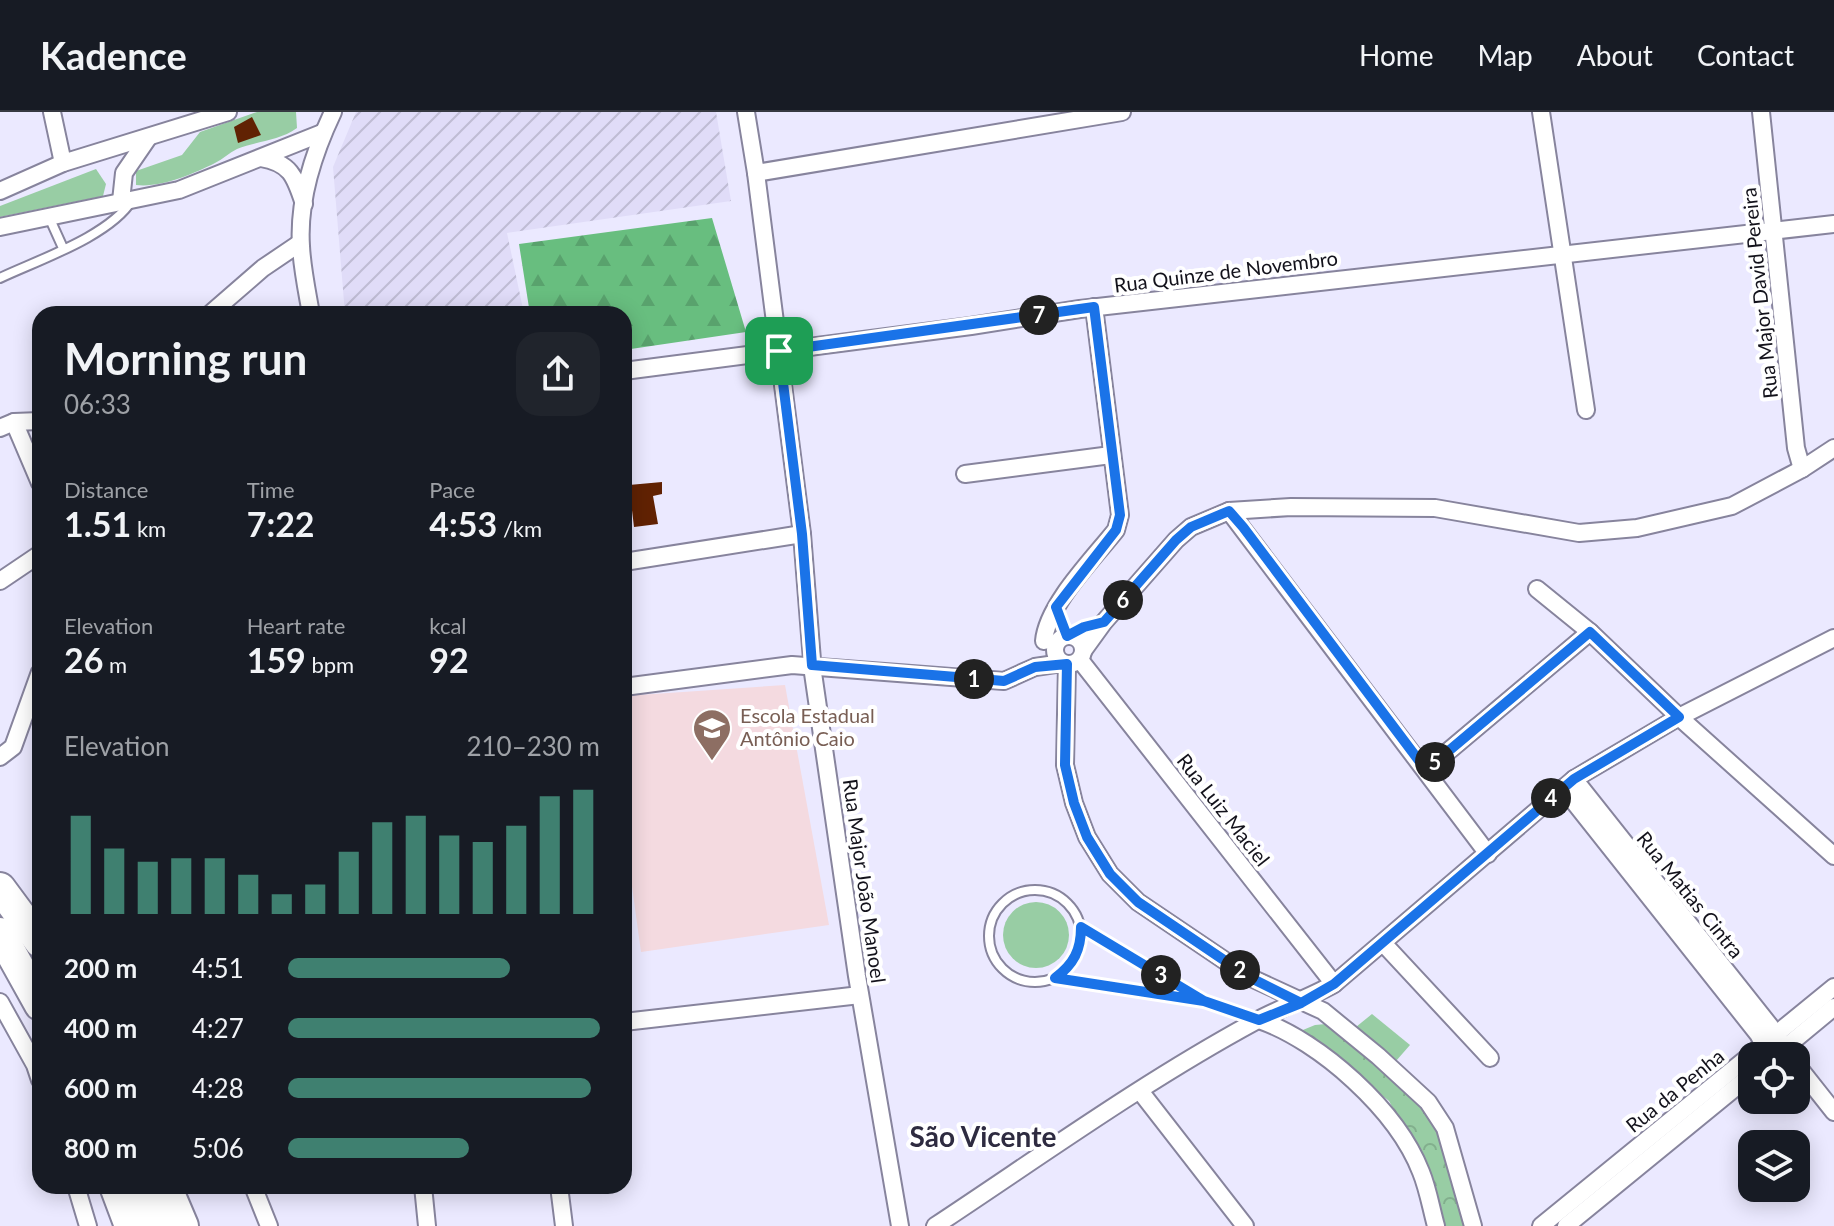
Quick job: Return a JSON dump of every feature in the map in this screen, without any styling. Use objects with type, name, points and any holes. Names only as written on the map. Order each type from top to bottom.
[{"type":"highway","points":[[0,888],[32,931]]},
{"type":"highway","points":[[0,924],[32,970]]},
{"type":"highway","points":[[0,933],[32,991]]},
{"type":"highway","points":[[118,1194],[130,1226]]},
{"type":"highway","points":[[145,1194],[159,1226]]},
{"type":"highway","points":[[169,1194],[183,1226]]},
{"type":"street","points":[[52,112],[63,163]]},
{"type":"street","points":[[310,306],[300,243],[304,205],[322,133],[333,112]]},
{"type":"street","name":"Rua Major João Manoel","points":[[746,112],[802,534],[812,665],[860,995],[900,1226]]},
{"type":"street","points":[[756,173],[1122,112]]},
{"type":"street","points":[[1541,112],[1586,410]]},
{"type":"street","name":"Rua Major David Pereira","points":[[1761,112],[1796,448],[1802,469]]},
{"type":"street","points":[[0,191],[63,163],[148,138],[188,117],[223,113]]},
{"type":"street","points":[[0,227],[179,190],[322,133]]},
{"type":"street","points":[[127,200],[124,173],[148,138]]},
{"type":"street","points":[[261,158],[284,165],[296,183],[304,205]]},
{"type":"street","name":"Rua Quinze de Novembro","points":[[632,370],[1094,307],[1834,224]]},
{"type":"street","points":[[219,306],[263,268],[300,243]]},
{"type":"street","points":[[1060,638],[1045,629],[1056,607],[1116,530],[1120,515],[1094,307]]},
{"type":"street","points":[[32,422],[7,425],[32,469]]},
{"type":"street","points":[[1473,1226],[1445,1128],[1428,1102],[1323,1011],[1249,977],[1138,902],[1110,874],[1087,837],[1074,803],[1065,765],[1073,660],[1176,540],[1191,527],[1229,511],[1291,507],[1435,508],[1579,533],[1637,528],[1732,506],[1802,469],[1834,448]]},
{"type":"street","points":[[965,474],[1111,455]]},
{"type":"street","points":[[1229,511],[1488,854]]},
{"type":"street","points":[[632,561],[802,534]]},
{"type":"street","points":[[0,581],[32,559]]},
{"type":"street","points":[[1537,589],[1590,632],[1679,717],[1834,856]]},
{"type":"street","points":[[1056,607],[1060,638],[1054,651],[1073,660]]},
{"type":"street","points":[[1035,667],[1037,653],[1060,638],[1104,622]]},
{"type":"street","points":[[1426,770],[1590,632]]},
{"type":"street","name":"Rua Luiz Maciel","points":[[1060,638],[1081,642],[1073,660],[1334,984]]},
{"type":"street","points":[[935,1226],[1140,1091],[1259,1020],[1301,1003],[1334,984],[1568,783],[1679,717],[1834,638]]},
{"type":"street","points":[[632,686],[792,665],[1004,681],[1035,667],[1073,660]]},
{"type":"street","points":[[0,757],[13,747],[32,694]]},
{"type":"street","name":"Rua Matias Cintra","points":[[1568,783],[1767,1042]]},
{"type":"street","points":[[1383,943],[1490,1058]]},
{"type":"street","name":"Rua da Penha","points":[[1783,1042],[1834,987]]},
{"type":"street","points":[[632,1021],[860,995]]},
{"type":"street","points":[[0,1002],[32,1060]]},
{"type":"street","name":"Rua da Penha","points":[[1787,1042],[1834,1007]]},
{"type":"street","points":[[1259,1020],[1281,1027],[1313,1048],[1369,1094],[1392,1124],[1421,1172],[1436,1226]]},
{"type":"street","name":"Rua da Penha","points":[[1541,1226],[1738,1078]]},
{"type":"street","points":[[1810,1082],[1834,1112]]},
{"type":"street","name":"Rua da Penha","points":[[1566,1226],[1738,1085]]},
{"type":"street","points":[[1140,1091],[1245,1226]]},
{"type":"street","points":[[78,1194],[88,1226]]},
{"type":"street","points":[[256,1194],[269,1226]]},
{"type":"street","points":[[424,1194],[427,1226]]},
{"type":"street","points":[[560,1194],[564,1226]]},
{"type":"lane","points":[[0,278],[88,238],[115,221],[127,200]]},
{"type":"lane","points":[[49,217],[63,248]]},
{"type":"lane","points":[[1037,889],[1052,893],[1075,912],[1081,927],[1081,942],[1076,957],[1055,978],[1040,982],[1024,981],[1010,975],[991,951],[991,922],[998,908],[1022,891],[1037,889]]},
{"type":"lane","points":[[1081,927],[1204,1001]]},
{"type":"lane","points":[[1055,978],[1204,1001],[1259,1020]]},
{"type":"shaded area","points":[[356,112],[716,112],[731,201],[507,233],[522,306],[344,306],[333,167]]},
{"type":"shaded area","name":"Escola Estadual Antônio Caio","points":[[785,685],[829,925],[641,952],[632,886],[632,695]]},
{"type":"green space","points":[[257,112],[296,112],[297,128],[283,136],[237,149],[197,172],[156,184],[136,185],[136,171],[182,155],[200,132]]},
{"type":"green space","points":[[96,169],[106,184],[103,196],[0,217],[0,206]]},
{"type":"green space","points":[[712,218],[746,332],[632,349],[632,306],[529,306],[519,244]]},
{"type":"green space","points":[[1036,902],[1049,904],[1059,912],[1067,922],[1067,948],[1059,958],[1049,966],[1036,968],[1023,966],[1013,958],[1005,948],[1003,935],[1005,922],[1013,912],[1023,904]]},
{"type":"green space","points":[[1372,1014],[1410,1045],[1396,1061],[1356,1027]]},
{"type":"green space","points":[[1326,1024],[1413,1095],[1439,1133],[1467,1226],[1439,1226],[1418,1155],[1389,1101],[1298,1032]]},
{"type":"building","points":[[252,117],[261,135],[238,143],[234,127]]},
{"type":"building","points":[[662,482],[662,494],[653,496],[658,524],[634,527],[632,485]]},
{"type":"place","name":"Escola Estadual Antônio Caio","points":[[712,762]]},
{"type":"district","name":"São Vicente","points":[[983,1137]]},
{"type":"route","points":[[779,351],[802,534],[812,665],[1004,681],[1035,667],[1067,664],[1065,765],[1074,803],[1087,837],[1110,874],[1138,902],[1249,977],[1301,1003],[1259,1020],[1204,1001],[1055,978],[1076,957],[1081,942],[1081,927],[1204,1001],[1259,1020],[1301,1003],[1334,984],[1574,779],[1679,717],[1590,632],[1426,770],[1229,511],[1191,527],[1176,540],[1104,622],[1084,627],[1067,636],[1056,607],[1116,530],[1120,515],[1094,307],[779,351]]}]
